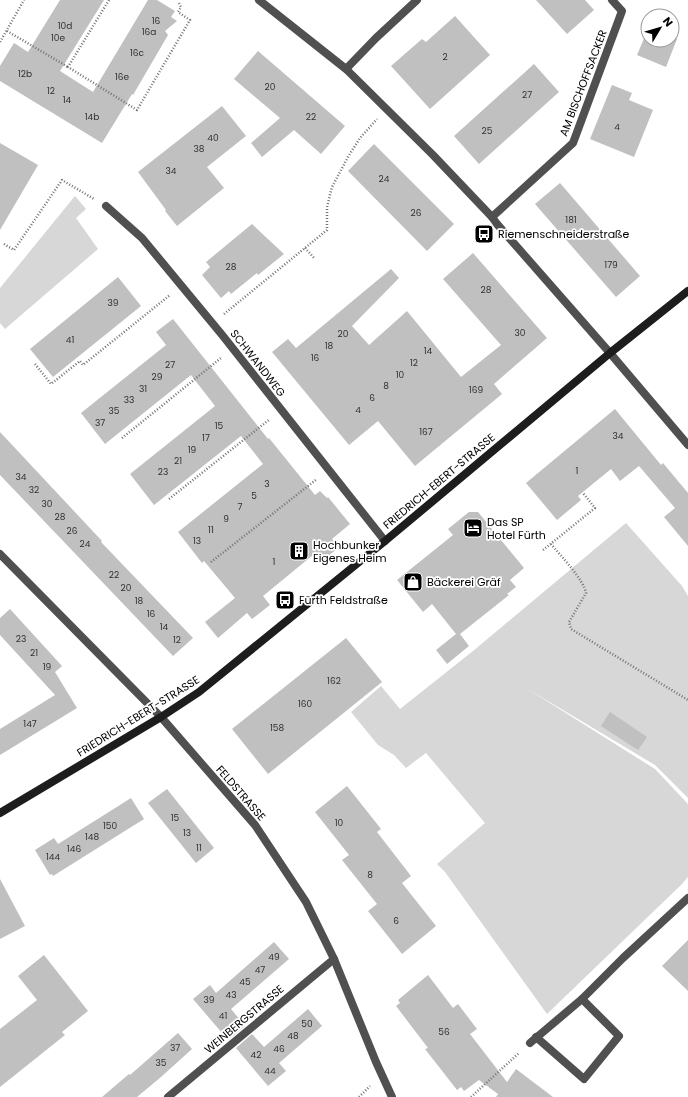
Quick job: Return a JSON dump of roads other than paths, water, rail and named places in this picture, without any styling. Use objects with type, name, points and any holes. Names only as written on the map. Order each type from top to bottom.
[{"type":"street","points":[[259,0],[346,69],[433,155],[492,217],[688,445]]},
{"type":"street","points":[[346,69],[376,38],[417,0]]},
{"type":"street","name":"AM BISCHOFFSACKER","points":[[492,217],[573,143],[622,11],[612,0]]},
{"type":"street","name":"SCHWANDWEG","points":[[106,206],[142,238],[213,324],[385,540]]},
{"type":"street","name":"FRIEDRICH-EBERT-STRASSE","points":[[0,813],[199,692],[610,353],[688,291]]},
{"type":"street","name":"FELDSTRASSE","points":[[0,554],[160,717],[255,825],[306,902],[334,959],[392,1097]]},
{"type":"street","points":[[582,999],[619,1036],[584,1080],[533,1040],[582,999],[623,958],[688,898]]},
{"type":"street","name":"WEINBERGSTRASSE","points":[[168,1097],[334,959]]},
{"type":"place","name":"Riemenschneiderstraße","points":[[484,234]]},
{"type":"place","name":"Das SP Hotel Fürth","points":[[473,528]]},
{"type":"place","name":"Hochbunker Eigenes Heim","points":[[299,551]]},
{"type":"place","name":"Bäckerei Gräf","points":[[413,582]]},
{"type":"place","name":"Fürth Feldstraße","points":[[285,600]]}]
